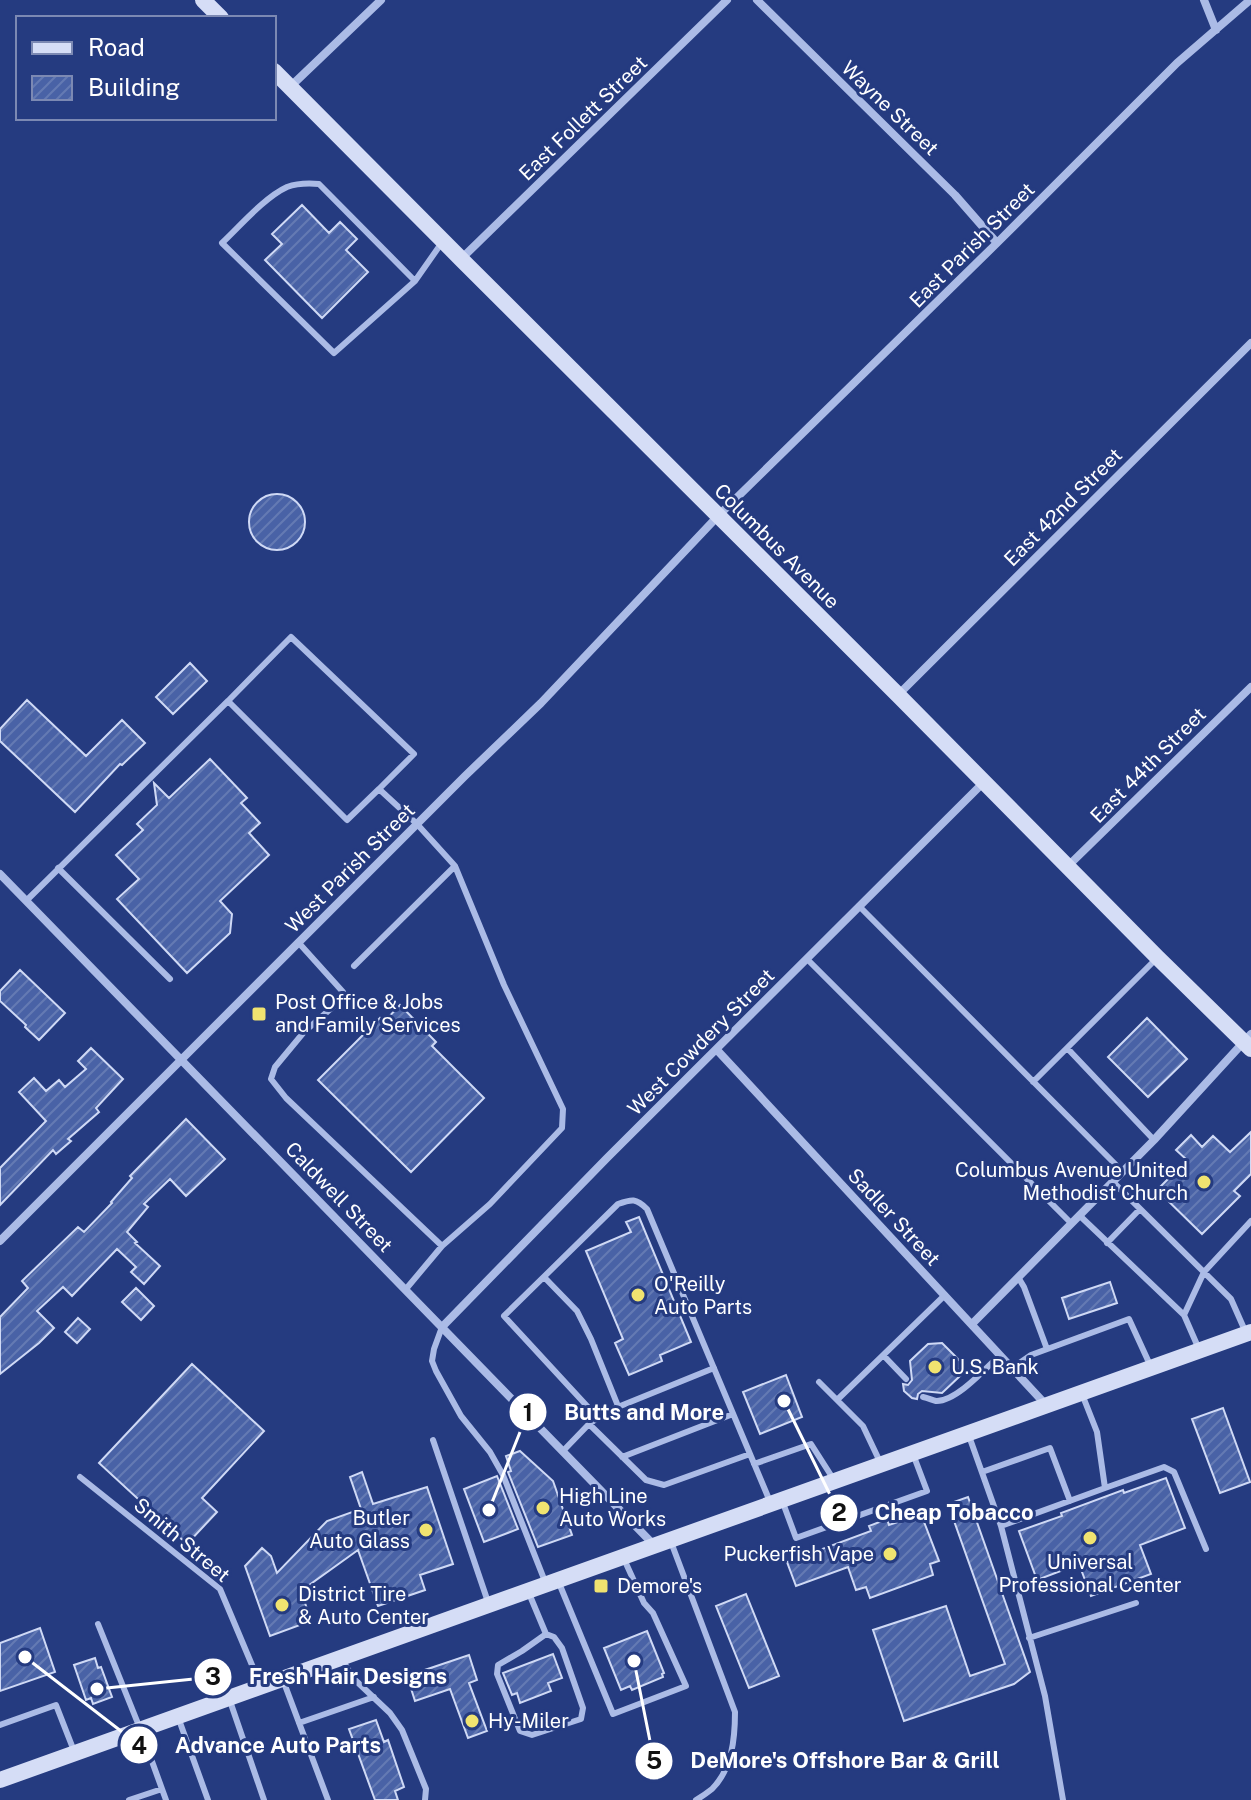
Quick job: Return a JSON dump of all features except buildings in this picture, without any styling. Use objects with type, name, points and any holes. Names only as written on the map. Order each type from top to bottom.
[{"type":"main road","points":[[203,0],[219,16]]},
{"type":"main road","name":"Columbus Avenue","points":[[276,73],[1157,957],[1248,1041]]},
{"type":"main road","points":[[0,1780],[1248,1333]]},
{"type":"street","points":[[290,87],[381,0]]},
{"type":"street","name":"East Follett Street","points":[[461,259],[727,0]]},
{"type":"street","name":"Wayne Street","points":[[757,0],[955,195],[997,243]]},
{"type":"street","points":[[1204,0],[1216,30]]},
{"type":"street","name":"East Parish Street","points":[[718,516],[1177,63],[1250,0]]},
{"type":"street","name":"East 42nd Street","points":[[898,695],[1251,343]]},
{"type":"street","name":"West Parish Street","points":[[0,1241],[541,703],[718,516]]},
{"type":"street","name":"East 44th Street","points":[[1068,867],[1251,687]]},
{"type":"street","name":"West Cowdery Street","points":[[442,1327],[984,782]]},
{"type":"street","name":"Caldwell Street","points":[[0,874],[563,1451],[662,1542]]},
{"type":"street","points":[[972,1324],[1248,1041]]},
{"type":"street","name":"Sadler Street","points":[[717,1050],[1048,1406]]},
{"type":"lane","points":[[415,281],[319,184],[305,183],[286,188],[222,243],[334,353],[415,281],[443,241]]},
{"type":"lane","points":[[26,901],[291,637],[414,754],[347,820],[228,701]]},
{"type":"lane","points":[[379,789],[417,824],[455,866],[504,985],[563,1109],[562,1128],[490,1204],[442,1246],[406,1289]]},
{"type":"lane","points":[[354,966],[455,866]]},
{"type":"lane","points":[[58,868],[170,979]]},
{"type":"lane","points":[[859,906],[1122,1171]]},
{"type":"lane","points":[[298,942],[343,992],[335,1005],[304,1032],[275,1067],[271,1079],[286,1098],[442,1246]]},
{"type":"lane","points":[[1033,1082],[1157,957]]},
{"type":"lane","points":[[807,959],[1071,1223]]},
{"type":"lane","points":[[1068,1049],[1154,1140]]},
{"type":"lane","points":[[1112,1181],[1231,1299],[1248,1333]]},
{"type":"lane","points":[[598,1418],[504,1316],[618,1204],[632,1199],[647,1209],[754,1464],[796,1538],[927,1491],[913,1454]]},
{"type":"lane","points":[[1107,1243],[1140,1209]]},
{"type":"lane","points":[[1079,1215],[1184,1315],[1199,1351]]},
{"type":"lane","points":[[1184,1315],[1204,1272],[1251,1221]]},
{"type":"lane","points":[[544,1277],[577,1311],[618,1406]]},
{"type":"lane","points":[[1018,1277],[1047,1349]]},
{"type":"lane","points":[[837,1400],[945,1295]]},
{"type":"lane","points":[[1012,1368],[1031,1355],[1129,1319],[1151,1368]]},
{"type":"lane","points":[[442,1327],[432,1361],[436,1371],[461,1416],[490,1452],[503,1475],[613,1714],[686,1686],[653,1613],[644,1603],[622,1556]]},
{"type":"lane","points":[[923,1397],[938,1401],[952,1397],[1000,1355]]},
{"type":"lane","points":[[884,1356],[906,1379]]},
{"type":"lane","points":[[563,1451],[589,1424],[618,1406],[714,1368]]},
{"type":"lane","points":[[819,1382],[863,1426],[882,1465]]},
{"type":"lane","points":[[1082,1394],[1097,1432],[1105,1488]]},
{"type":"lane","points":[[622,1457],[733,1414]]},
{"type":"lane","points":[[589,1424],[646,1480],[664,1485],[750,1454]]},
{"type":"lane","points":[[968,1434],[1001,1526],[1045,1696],[1063,1800]]},
{"type":"lane","points":[[433,1440],[489,1605]]},
{"type":"lane","points":[[754,1464],[811,1444],[835,1481]]},
{"type":"lane","points":[[982,1472],[1050,1448],[1070,1501]]},
{"type":"lane","points":[[1001,1526],[1164,1467],[1174,1472],[1206,1549]]},
{"type":"lane","name":"Smith Street","points":[[80,1477],[220,1589],[261,1688]]},
{"type":"lane","points":[[662,1542],[735,1712],[735,1737],[728,1765],[712,1789],[696,1800]]},
{"type":"lane","points":[[528,1591],[546,1634],[554,1637],[562,1648],[583,1708],[581,1719],[532,1735],[520,1731],[497,1674],[498,1665],[546,1634]]},
{"type":"lane","points":[[1029,1638],[1136,1603]]},
{"type":"lane","points":[[98,1624],[166,1800]]},
{"type":"lane","points":[[341,1659],[353,1678],[390,1713],[402,1730],[426,1789],[425,1800]]},
{"type":"lane","points":[[283,1680],[328,1800]]},
{"type":"lane","points":[[299,1723],[374,1697]]},
{"type":"lane","points":[[229,1699],[264,1800]]},
{"type":"lane","points":[[0,1725],[56,1705],[75,1754]]},
{"type":"lane","points":[[178,1717],[208,1800]]},
{"type":"lane","points":[[129,1800],[162,1789]]},
{"type":"place","name":"Post Office & Jobs and Family Services","points":[[259,1014]]},
{"type":"place","name":"Columbus Avenue United Methodist Church","points":[[1204,1182]]},
{"type":"place","name":"O'Reilly Auto Parts","points":[[638,1295]]},
{"type":"place","name":"U.S. Bank","points":[[935,1367]]},
{"type":"place","name":"Cheap Tobacco","points":[[784,1401]]},
{"type":"place","name":"High Line Auto Works","points":[[543,1508]]},
{"type":"place","name":"Butts and More","points":[[489,1510]]},
{"type":"place","name":"Butler Auto Glass","points":[[426,1530]]},
{"type":"place","name":"Universal Professional Center","points":[[1090,1538]]},
{"type":"place","name":"Puckerfish Vape","points":[[890,1554]]},
{"type":"place","name":"Demore's","points":[[601,1586]]},
{"type":"place","name":"District Tire & Auto Center","points":[[282,1605]]},
{"type":"place","name":"Advance Auto Parts","points":[[25,1657]]},
{"type":"place","name":"DeMore's Offshore Bar & Grill","points":[[634,1661]]},
{"type":"place","name":"Fresh Hair Designs","points":[[97,1689]]},
{"type":"place","name":"Hy-Miler","points":[[472,1721]]}]
